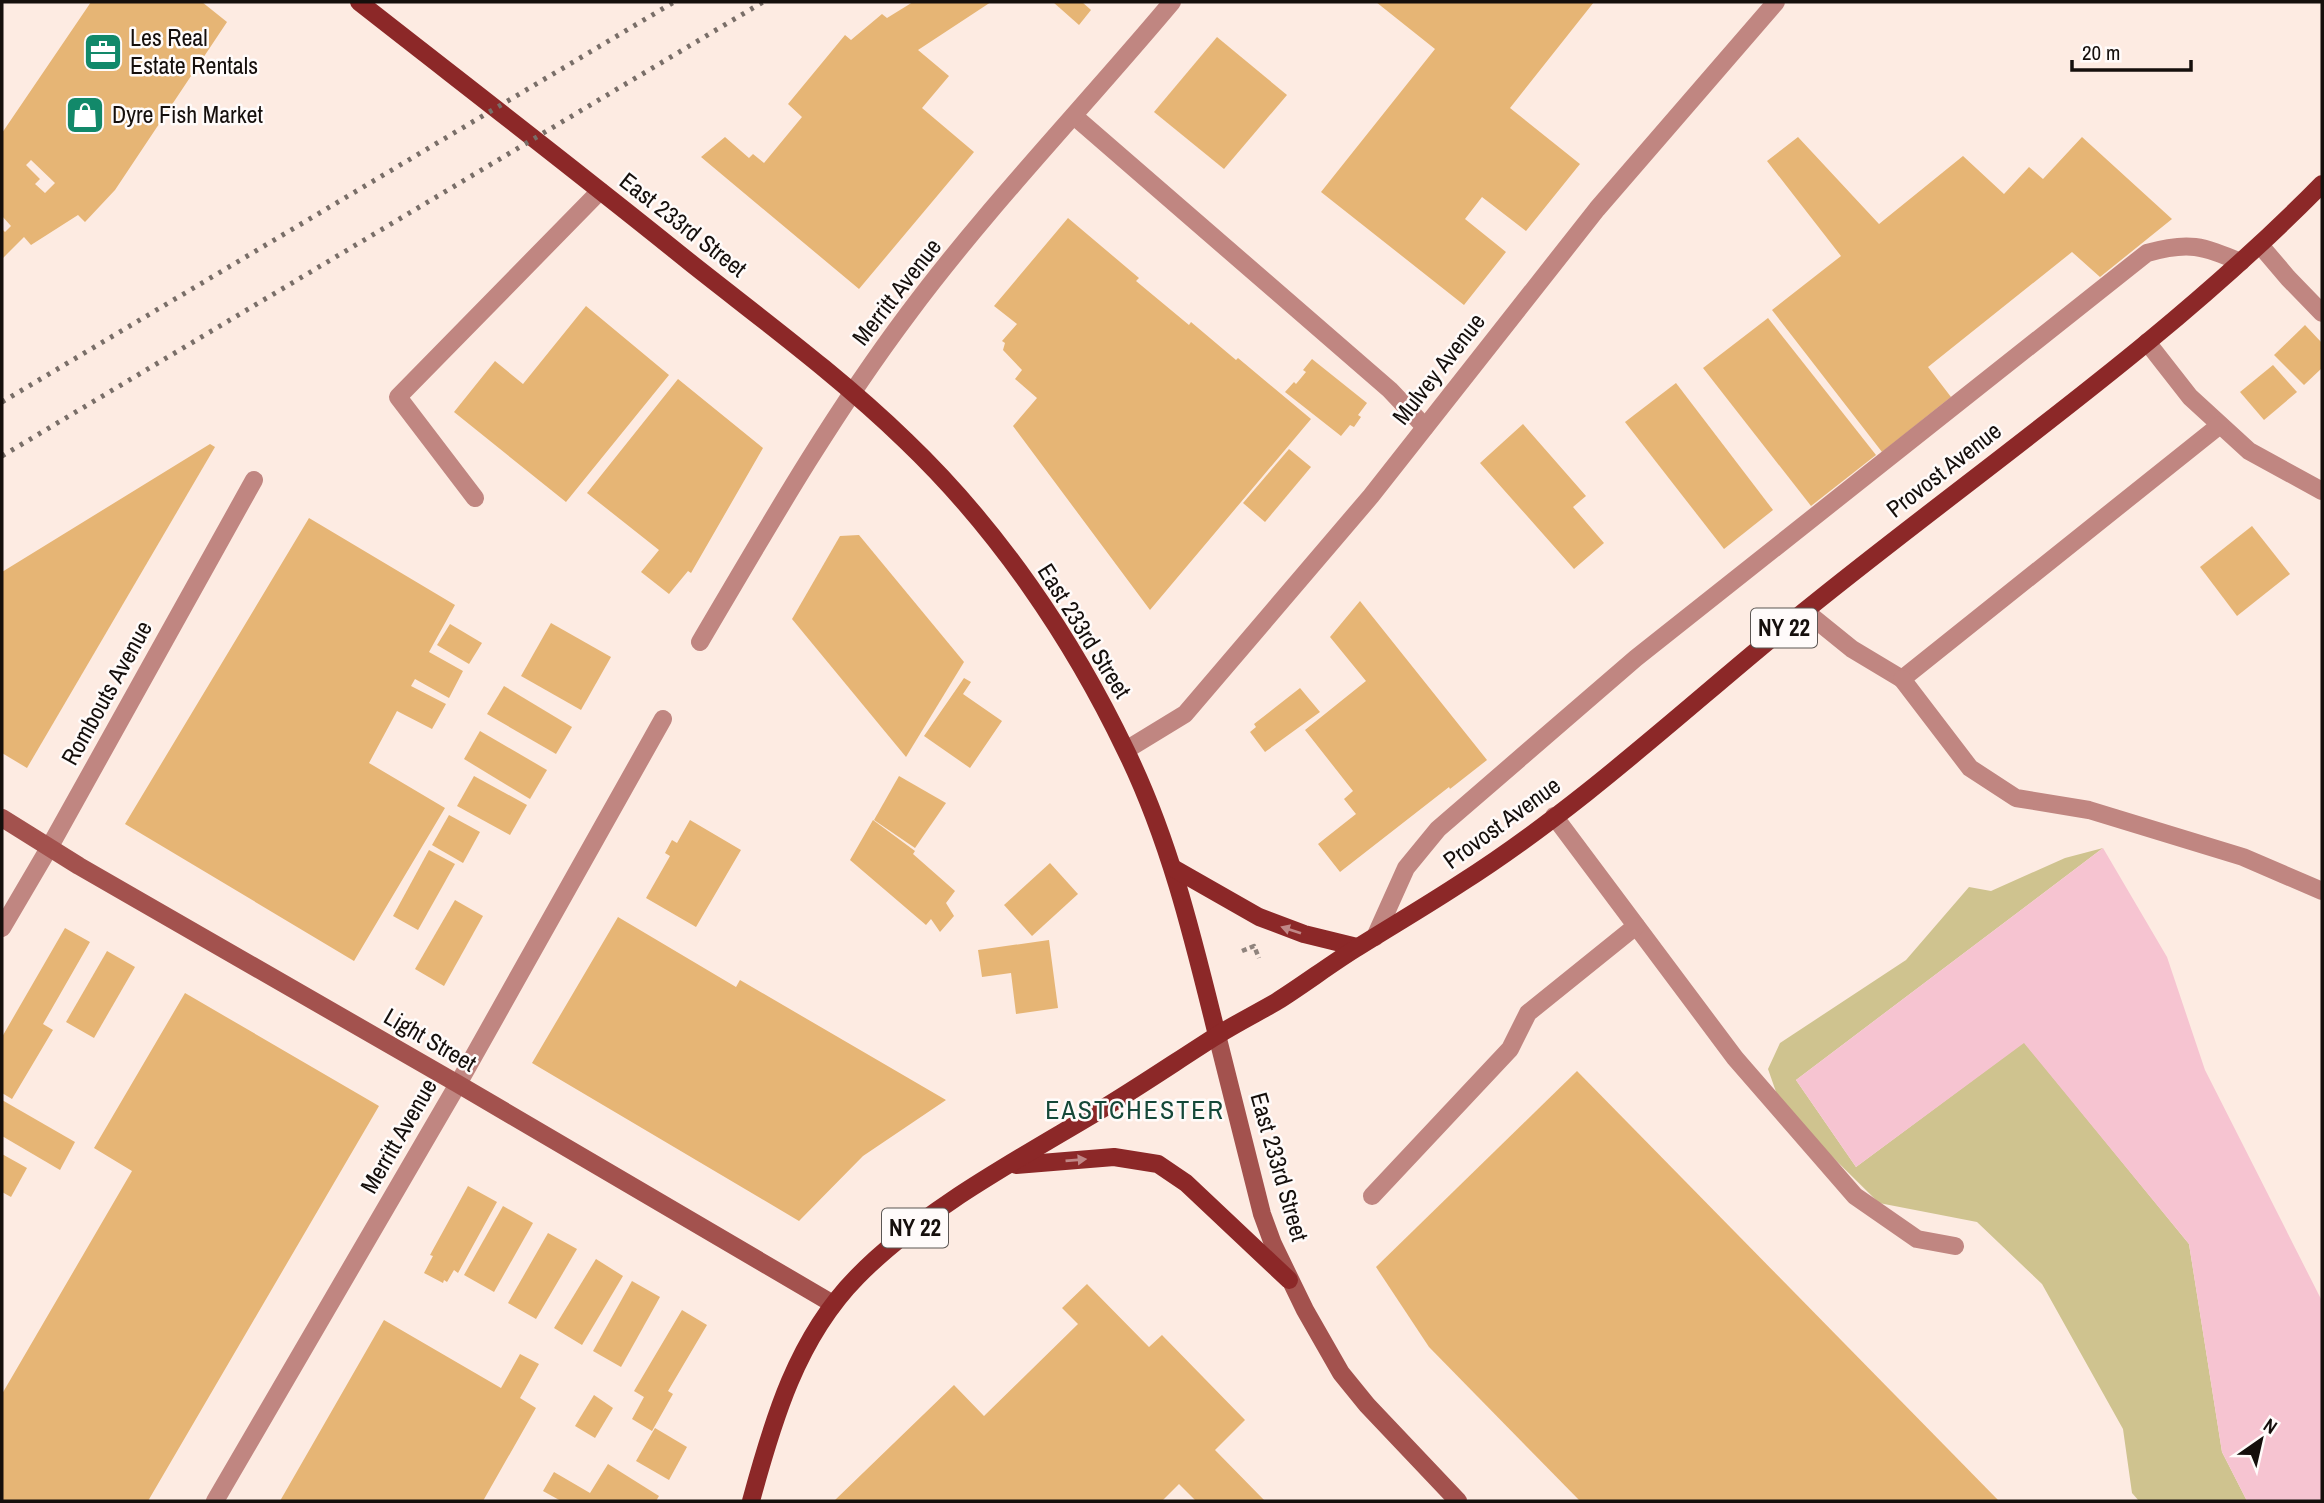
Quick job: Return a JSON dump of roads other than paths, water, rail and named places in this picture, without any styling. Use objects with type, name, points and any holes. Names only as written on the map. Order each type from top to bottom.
[{"type":"main road","name":"East 233rd Street","points":[[359,2],[852,393],[934,468],[981,522],[1057,627],[1082,668],[1142,784],[1173,868],[1217,1035]]},
{"type":"main road","name":"Provost Avenue","points":[[751,1501],[772,1424],[803,1350],[833,1304],[856,1278],[897,1241],[1009,1166],[1153,1078],[1217,1035],[1282,998],[1357,947],[1468,879],[1554,816],[1614,770],[1805,611],[2196,303],[2322,184]]},
{"type":"main road","points":[[1173,868],[1234,904],[1279,926],[1357,947]]},
{"type":"main road","points":[[1009,1166],[1114,1157],[1158,1164],[1186,1183],[1289,1280]]},
{"type":"street","name":"Merritt Avenue","points":[[700,642],[810,455],[909,311],[1046,146],[1172,2]]},
{"type":"street","name":"Mulvey Avenue","points":[[1126,750],[1185,713],[1371,496],[1597,209],[1776,2]]},
{"type":"street","points":[[1074,116],[1391,390],[1425,427]]},
{"type":"street","points":[[475,498],[398,397],[600,191]]},
{"type":"street","points":[[2260,245],[2322,313]]},
{"type":"street","points":[[1375,937],[1405,868],[1438,829],[1636,658],[2147,253],[2171,246],[2201,246],[2241,262]]},
{"type":"street","points":[[2147,342],[2190,397],[2249,451],[2322,491]]},
{"type":"street","points":[[1902,679],[2220,425]]},
{"type":"street","name":"Rombouts Avenue","points":[[2,928],[254,480]]},
{"type":"street","points":[[1805,611],[1852,649],[1902,679],[1970,768],[2016,798],[2089,810],[2243,857],[2322,891]]},
{"type":"street","name":"Merritt Avenue","points":[[215,1501],[458,1084],[663,719]]},
{"type":"street","points":[[1554,816],[1735,1058],[1855,1196],[1917,1238],[1955,1246]]},
{"type":"street","name":"Light Street","points":[[2,818],[49,848],[833,1304]]},
{"type":"street","points":[[1372,1196],[1510,1049],[1528,1013],[1636,926]]},
{"type":"street","name":"East 233rd Street","points":[[1217,1035],[1244,1136],[1251,1177],[1289,1280],[1341,1373],[1391,1432],[1458,1501]]},
{"type":"railway","points":[[2,402],[674,2]]},
{"type":"railway","points":[[2,456],[763,2]]},
{"type":"place","name":"Les Real Estate Rentals","points":[[103,52]]},
{"type":"place","name":"Dyre Fish Market","points":[[85,115]]},
{"type":"district","name":"EASTCHESTER","points":[[1135,1110]]}]
